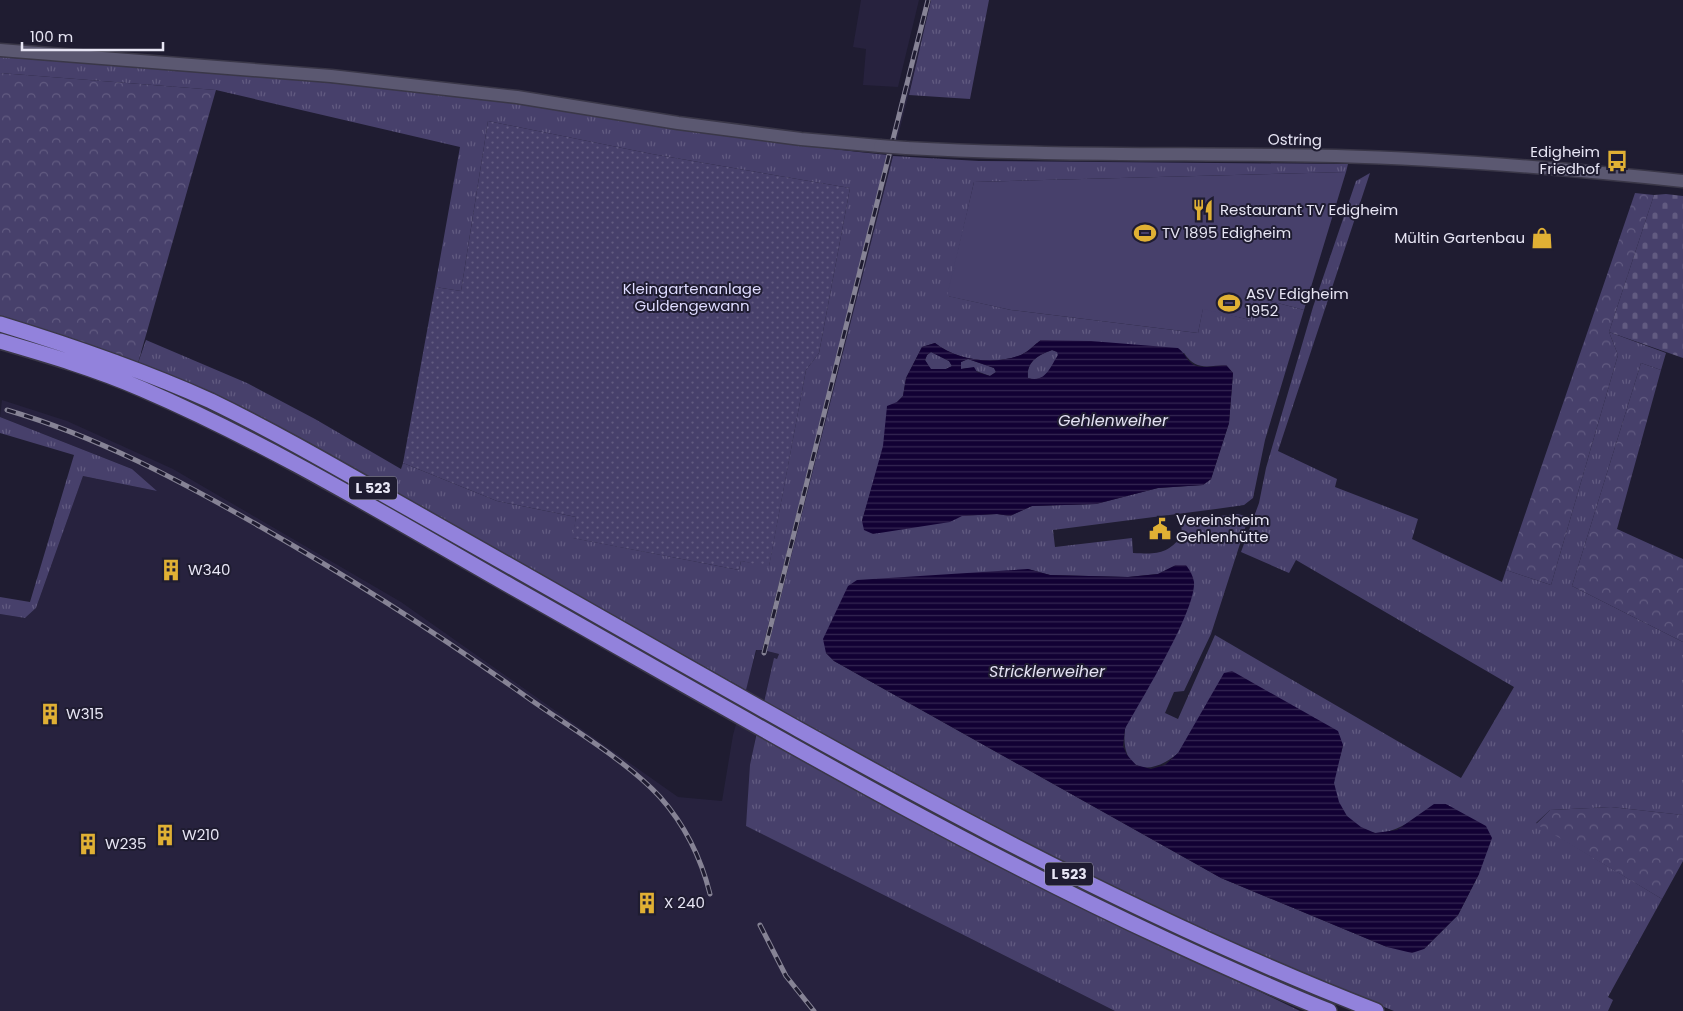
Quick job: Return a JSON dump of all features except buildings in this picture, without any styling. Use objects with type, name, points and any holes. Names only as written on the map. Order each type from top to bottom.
[{"type":"highway","name":"L 523","points":[[0,324],[75,347],[144,372],[228,410],[327,462],[907,790],[1081,881],[1226,949],[1376,1011]]},
{"type":"highway","name":"L 523","points":[[0,341],[70,362],[130,384],[207,418],[326,482],[913,812],[1077,898],[1294,997],[1329,1011]]},
{"type":"street","name":"Ostring","points":[[0,50],[341,77],[517,97],[678,123],[801,139],[880,146],[995,153],[1357,157],[1683,180]]},
{"type":"shaded area","points":[[861,0],[919,0],[898,87],[863,85],[866,49],[853,47]]},
{"type":"shaded area","points":[[925,0],[931,0],[910,89],[767,651],[779,654],[777,659],[774,659],[755,739],[746,826],[1115,1011],[0,1011],[0,614],[25,618],[36,608],[83,476],[157,491],[132,469],[0,417],[2,400],[67,421],[173,469],[401,602],[678,797],[722,801],[733,735],[757,649],[762,650],[783,570]]},
{"type":"green space","points":[[931,0],[989,0],[970,99],[909,95]]},
{"type":"green space","points":[[0,57],[244,76],[426,93],[537,106],[787,143],[888,155],[762,650],[756,650],[746,690],[468,534],[138,363],[146,340],[247,383],[315,419],[401,469],[403,463],[497,501],[576,517],[573,538],[739,570],[741,561],[769,566],[806,370],[819,353],[850,188],[652,154],[488,121],[461,291],[435,287],[460,147],[216,90],[0,73]]},
{"type":"green space","points":[[0,73],[216,90],[138,363],[0,318]]},
{"type":"green space","name":"Kleingartenanlage Guldengewann","points":[[488,121],[652,154],[850,188],[819,353],[806,370],[769,567],[741,561],[739,570],[572,538],[576,517],[497,501],[403,463],[435,287],[461,291]]},
{"type":"green space","points":[[893,156],[979,161],[1348,164],[1346,172],[974,182],[948,296],[1011,310],[1198,333],[1203,308],[1250,320],[1255,297],[1304,310],[1265,440],[1253,498],[1244,505],[1053,530],[1055,547],[1132,538],[1133,553],[1155,553],[1171,547],[1182,536],[1181,520],[1238,514],[1245,516],[1247,522],[1211,634],[1184,691],[1174,692],[1165,713],[1178,719],[1215,635],[1461,778],[1514,687],[1296,560],[1289,573],[1241,552],[1259,503],[1266,468],[1313,307],[1356,181],[1370,173],[1278,451],[1337,479],[1335,487],[1418,519],[1412,539],[1502,582],[1506,570],[1551,585],[1618,355],[1609,332],[1666,353],[1661,370],[1641,363],[1572,586],[1683,642],[1683,815],[1611,807],[1550,810],[1536,823],[1662,899],[1608,997],[1613,1000],[1608,1011],[1394,1011],[1248,952],[1102,885],[764,702],[774,658],[777,659],[779,654],[767,651]],"holes":[[[1041,340],[1184,353],[1188,359],[1198,365],[1226,365],[1233,373],[1229,423],[1211,479],[1203,485],[1158,488],[1096,504],[1032,506],[1010,516],[997,514],[862,521],[897,402],[903,396],[906,378],[922,347],[935,343],[964,357],[997,360],[1021,355]],[[1176,565],[1125,729],[1127,754],[1132,762],[1139,766],[1147,767],[1157,766],[1178,753],[1343,745],[1334,783],[1337,800],[1346,816],[1360,827],[1376,833],[1387,832],[1416,818],[1479,874],[1458,915],[1424,949],[1387,947],[1221,878],[834,661],[826,653],[1028,569],[1050,575],[1128,577],[1158,574]]]},
{"type":"green space","name":"TV 1895 Edigheim","points":[[1346,172],[1304,310],[1255,297],[1250,320],[1203,309],[1198,333],[1011,310],[947,296],[974,182]]},
{"type":"green space","points":[[1635,193],[1654,195],[1609,332],[1618,355],[1551,585],[1506,570]]},
{"type":"green space","points":[[1654,195],[1683,196],[1683,358],[1609,332]]},
{"type":"green space","points":[[1052,350],[1058,352],[1059,355],[1047,373],[1039,379],[1028,378],[1031,363],[1042,354]]},
{"type":"green space","points":[[931,352],[949,361],[952,366],[946,369],[930,369],[925,360]]},
{"type":"green space","points":[[968,359],[994,368],[996,372],[990,376],[968,368],[961,369],[961,362]]},
{"type":"green space","points":[[1641,363],[1661,370],[1617,529],[1683,559],[1683,642],[1572,586]]},
{"type":"green space","points":[[0,417],[132,469],[157,491],[83,476],[36,608],[25,618],[0,614],[0,597],[30,602],[74,455],[0,433]]},
{"type":"green space","points":[[757,732],[1186,956],[1300,1011],[1115,1011],[746,826],[750,765]]},
{"type":"green space","points":[[1611,807],[1683,815],[1683,861],[1662,899],[1536,824],[1550,810]]},
{"type":"water","name":"Gehlenweiher","points":[[1041,340],[1091,341],[1178,348],[1194,365],[1208,367],[1226,365],[1233,373],[1229,423],[1211,479],[1203,485],[1158,488],[1096,504],[1032,506],[1010,516],[997,514],[962,516],[950,522],[873,534],[864,530],[862,521],[883,446],[887,406],[897,402],[903,396],[906,378],[922,347],[935,343],[964,357],[997,360],[1021,355]],"holes":[[[1052,350],[1057,352],[1058,355],[1047,373],[1039,378],[1028,378],[1029,367],[1038,357]],[[931,352],[949,361],[952,366],[946,369],[931,369],[925,360]],[[968,359],[994,368],[996,372],[990,376],[977,372],[974,367],[961,369],[961,362]]]},
{"type":"water","name":"Stricklerweiher","points":[[1176,565],[1186,565],[1190,571],[1194,582],[1192,595],[1186,613],[1166,656],[1125,729],[1123,746],[1127,755],[1136,765],[1151,769],[1165,765],[1178,753],[1224,673],[1232,671],[1338,731],[1343,745],[1334,783],[1339,802],[1347,816],[1361,827],[1375,833],[1397,830],[1434,804],[1446,804],[1486,826],[1492,838],[1479,874],[1458,915],[1424,949],[1412,953],[1387,947],[1221,878],[834,661],[826,653],[823,639],[848,586],[857,580],[1028,569],[1050,575],[1128,577],[1158,574]]},
{"type":"railway","points":[[764,653],[928,0]]},
{"type":"railway","points":[[7,410],[106,446],[169,476],[296,547],[465,654],[616,758],[647,784],[669,808],[691,842],[710,894]]},
{"type":"railway","points":[[760,925],[786,976],[814,1011]]},
{"type":"place","name":"Edigheim Friedhof","points":[[1617,161]]},
{"type":"place","name":"Restaurant TV Edigheim","points":[[1203,210]]},
{"type":"place","name":"TV 1895 Edigheim","points":[[1145,233]]},
{"type":"place","name":"Mültin Gartenbau","points":[[1542,238]]},
{"type":"place","name":"ASV Edigheim 1952","points":[[1229,303]]},
{"type":"place","name":"Vereinsheim Gehlenhütte","points":[[1160,529]]},
{"type":"place","name":"W340","points":[[171,570]]},
{"type":"place","name":"W315","points":[[50,714]]},
{"type":"place","name":"W210","points":[[165,835]]},
{"type":"place","name":"W235","points":[[88,844]]},
{"type":"place","name":"X 240","points":[[647,903]]}]
